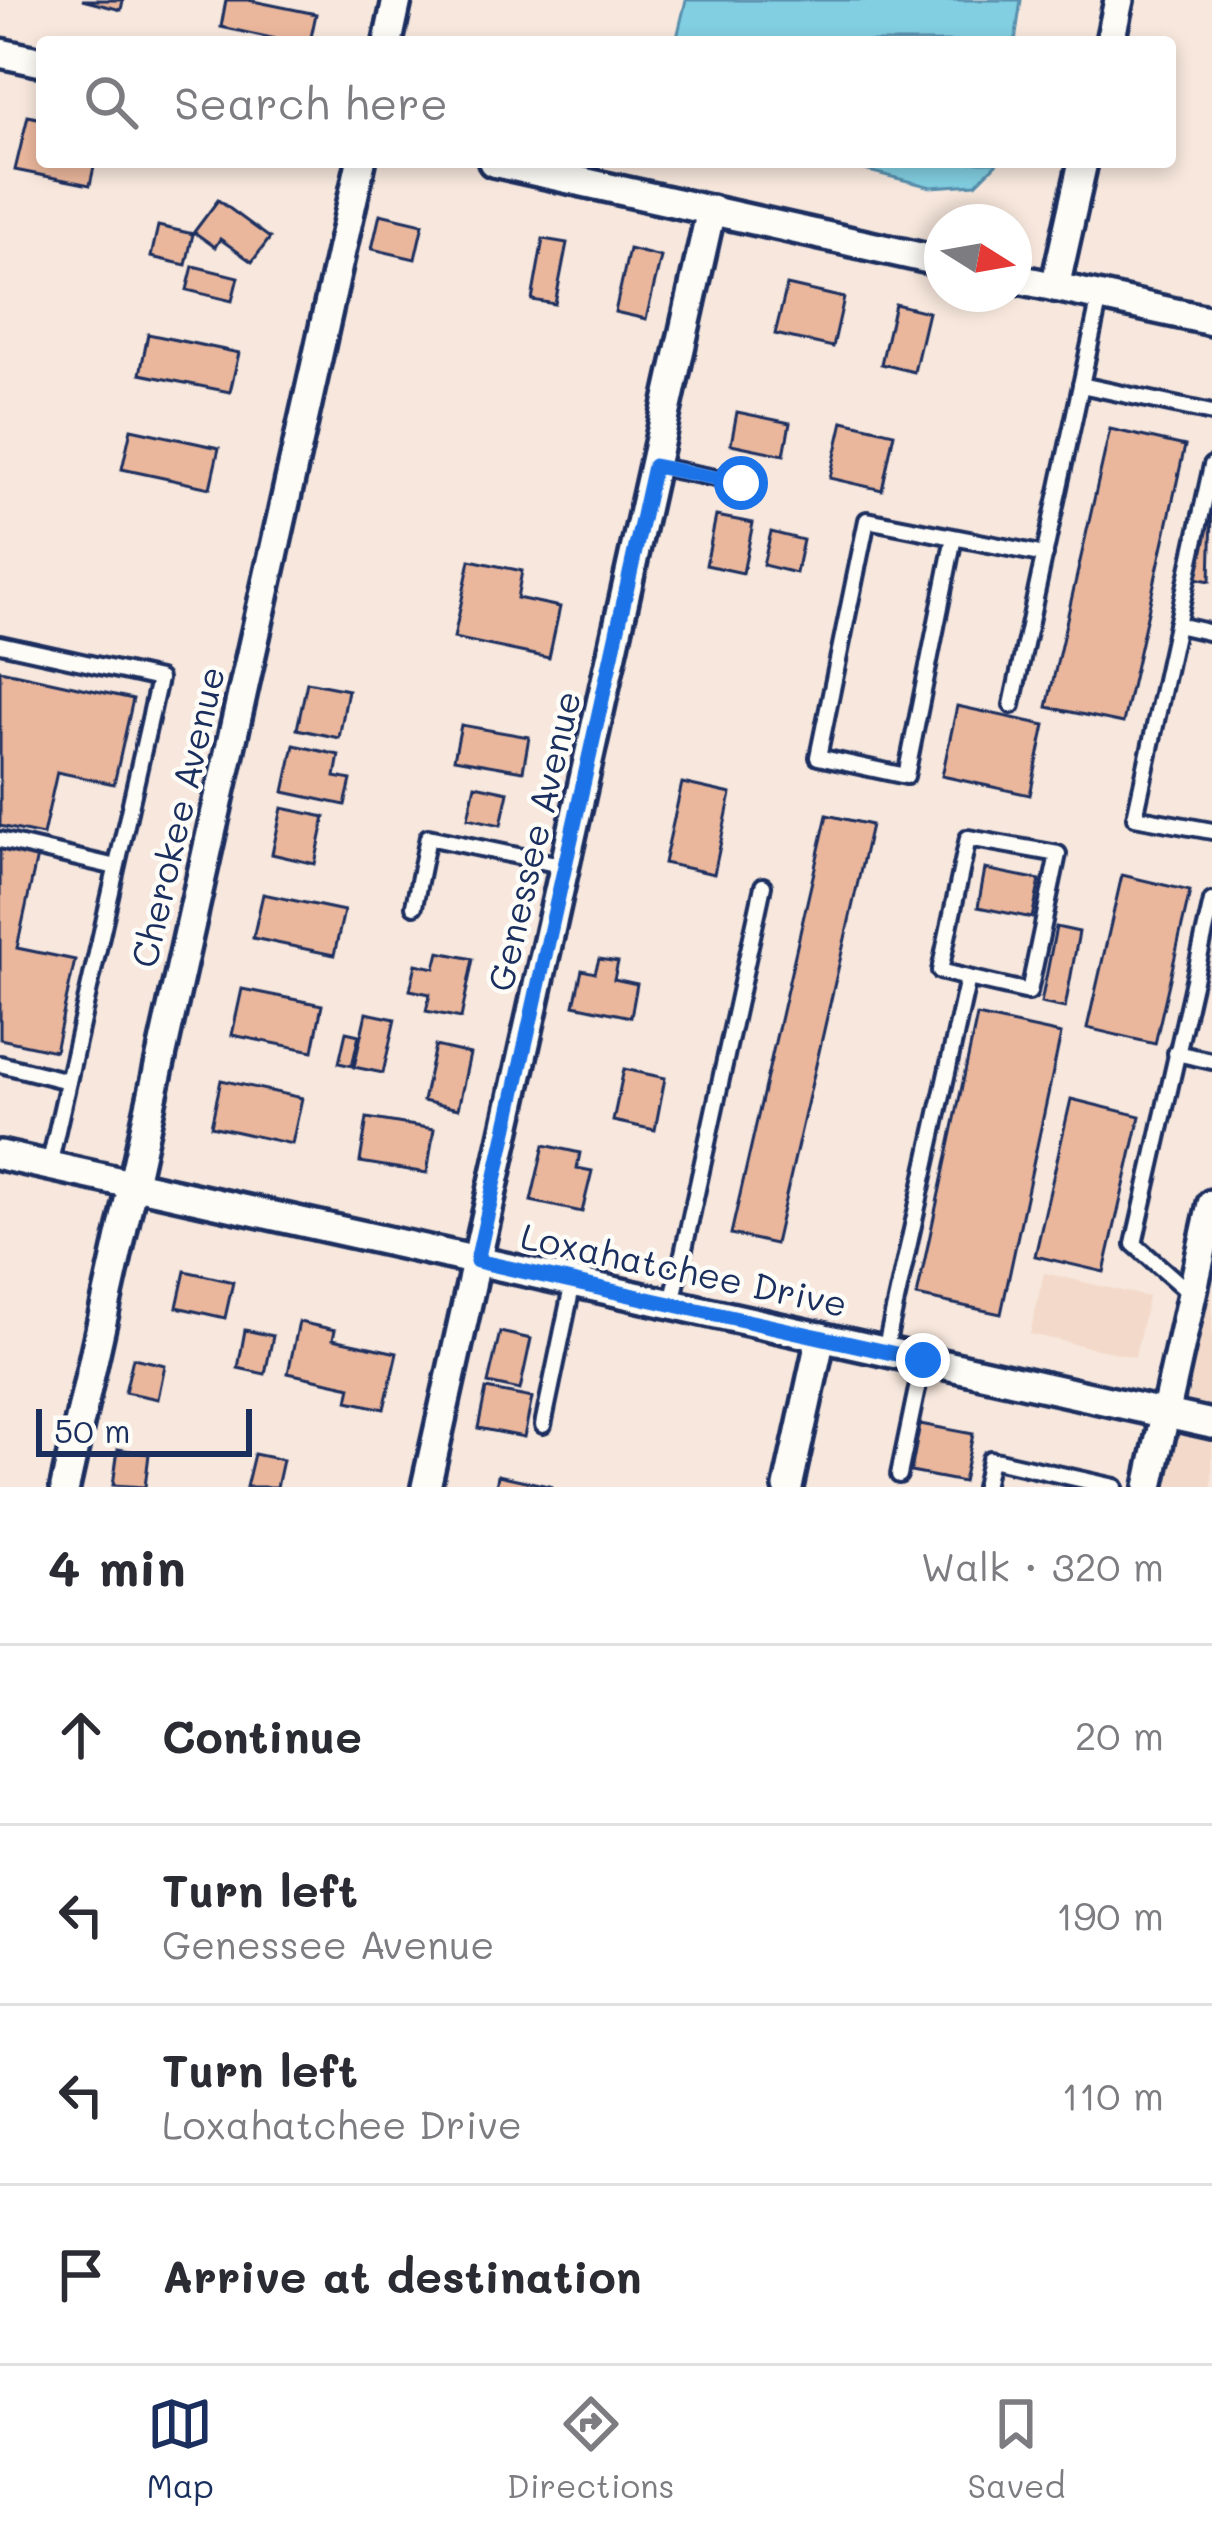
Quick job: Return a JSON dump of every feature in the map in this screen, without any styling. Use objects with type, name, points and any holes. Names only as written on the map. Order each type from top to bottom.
[{"type":"street","points":[[389,36],[398,0]]},
{"type":"street","points":[[1111,36],[1119,0]]},
{"type":"street","points":[[0,53],[36,61]]},
{"type":"street","name":"Cherokee Avenue","points":[[65,1487],[360,168]]},
{"type":"street","points":[[520,168],[924,258]]},
{"type":"street","points":[[1055,287],[1082,168]]},
{"type":"street","name":"Genessee Avenue","points":[[426,1487],[711,211]]},
{"type":"street","points":[[1032,282],[1212,322]]},
{"type":"street","name":"Loxahatchee Drive","points":[[0,1155],[1212,1424]]},
{"type":"street","points":[[1149,1487],[1200,1285],[1211,1212]]},
{"type":"street","points":[[788,1487],[821,1337]]},
{"type":"lane","points":[[1012,704],[1100,297]]},
{"type":"lane","points":[[1082,385],[1212,413]]},
{"type":"lane","points":[[1212,465],[1136,817],[1212,831]]},
{"type":"lane","points":[[654,466],[741,483]]},
{"type":"lane","points":[[954,537],[906,776],[818,757],[867,520],[954,537],[1045,555]]},
{"type":"lane","points":[[1177,626],[1212,633]]},
{"type":"lane","points":[[0,644],[159,679],[49,1166]]},
{"type":"lane","points":[[414,906],[428,837],[565,866]]},
{"type":"lane","points":[[968,838],[1058,854],[1029,992],[968,978],[940,971],[968,838]]},
{"type":"lane","points":[[0,840],[116,868]]},
{"type":"lane","points":[[672,1304],[763,886]]},
{"type":"lane","points":[[1200,1285],[1134,1244],[1212,901]]},
{"type":"lane","points":[[885,1352],[968,978]]},
{"type":"lane","points":[[1176,1053],[1212,1061]]},
{"type":"lane","points":[[0,1064],[68,1081]]},
{"type":"lane","points":[[543,1425],[573,1282]]},
{"type":"lane","points":[[899,1475],[923,1360]]},
{"type":"lane","points":[[984,1487],[990,1459],[1077,1483],[1115,1487]]},
{"type":"shaded area","points":[[1044,1273],[1148,1297],[1135,1357],[1030,1334]]},
{"type":"shaded area","points":[[1212,1273],[1212,1487],[1165,1487],[1184,1402]]},
{"type":"water","points":[[686,0],[1021,0],[1016,36],[677,36]]},
{"type":"water","points":[[857,168],[992,168],[976,184],[931,187]]},
{"type":"building","points":[[82,0],[123,0],[121,10]]},
{"type":"building","points":[[226,0],[316,14],[311,36],[262,36],[221,27]]},
{"type":"building","points":[[28,116],[36,118],[36,168],[94,168],[90,185],[15,170]]},
{"type":"building","points":[[218,200],[270,238],[252,262],[220,239],[215,247],[194,232]]},
{"type":"building","points":[[380,214],[423,224],[415,259],[372,249]]},
{"type":"building","points":[[158,226],[193,234],[186,265],[151,257]]},
{"type":"building","points":[[543,239],[567,243],[555,304],[532,300]]},
{"type":"building","points":[[629,249],[661,257],[646,319],[615,312]]},
{"type":"building","points":[[193,266],[238,277],[232,301],[187,290]]},
{"type":"building","points":[[787,285],[844,298],[833,347],[775,334]]},
{"type":"building","points":[[895,304],[928,312],[914,372],[881,364]]},
{"type":"building","points":[[148,334],[239,353],[230,392],[140,374]]},
{"type":"building","points":[[737,412],[790,423],[784,455],[731,444]]},
{"type":"building","points":[[843,421],[894,433],[882,490],[830,478]]},
{"type":"building","points":[[131,429],[219,448],[210,488],[122,469]]},
{"type":"building","points":[[1110,429],[1185,446],[1123,723],[1047,707]]},
{"type":"building","points":[[1212,513],[1210,581],[1195,578]]},
{"type":"building","points":[[716,516],[753,523],[743,573],[706,565]]},
{"type":"building","points":[[771,532],[803,540],[796,573],[763,565]]},
{"type":"building","points":[[470,560],[522,571],[517,598],[560,607],[549,658],[454,638]]},
{"type":"building","points":[[0,670],[133,699],[114,784],[57,772],[43,835],[0,826]]},
{"type":"building","points":[[307,682],[348,690],[339,738],[297,729]]},
{"type":"building","points":[[957,706],[1045,725],[1030,795],[942,776]]},
{"type":"building","points":[[461,725],[529,737],[523,771],[454,759]]},
{"type":"building","points":[[294,745],[339,755],[335,777],[351,780],[345,805],[284,792]]},
{"type":"building","points":[[682,783],[731,794],[714,874],[664,863]]},
{"type":"building","points":[[475,785],[508,792],[501,825],[468,818]]},
{"type":"building","points":[[282,808],[325,817],[315,864],[272,854]]},
{"type":"building","points":[[827,815],[871,825],[775,1244],[731,1234]]},
{"type":"building","points":[[0,848],[37,856],[17,948],[75,960],[55,1051],[0,1039]]},
{"type":"building","points":[[985,869],[1040,880],[1032,918],[978,907]]},
{"type":"building","points":[[1122,875],[1190,891],[1155,1044],[1087,1028]]},
{"type":"building","points":[[263,894],[344,911],[334,955],[253,938]]},
{"type":"building","points":[[1056,927],[1079,932],[1065,1008],[1041,1003]]},
{"type":"building","points":[[439,952],[473,959],[461,1018],[426,1011],[430,994],[410,990],[416,964],[435,968]]},
{"type":"building","points":[[599,959],[618,962],[614,979],[637,984],[631,1017],[574,1005],[582,970],[595,973]]},
{"type":"building","points":[[242,989],[322,1005],[313,1051],[232,1035]]},
{"type":"building","points":[[366,1013],[395,1019],[383,1073],[354,1067]]},
{"type":"building","points":[[977,1016],[1061,1034],[1001,1314],[917,1296]]},
{"type":"building","points":[[346,1032],[359,1035],[352,1066],[339,1063]]},
{"type":"building","points":[[435,1046],[470,1054],[458,1109],[423,1101]]},
{"type":"building","points":[[624,1069],[665,1078],[655,1130],[613,1121]]},
{"type":"building","points":[[221,1080],[302,1098],[292,1144],[211,1126]]},
{"type":"building","points":[[1071,1099],[1140,1116],[1104,1272],[1035,1256]]},
{"type":"building","points":[[367,1118],[434,1129],[427,1173],[360,1162]]},
{"type":"building","points":[[544,1145],[580,1153],[577,1168],[592,1171],[582,1212],[531,1201]]},
{"type":"building","points":[[185,1271],[233,1282],[225,1318],[177,1307]]},
{"type":"building","points":[[299,1322],[335,1330],[333,1339],[397,1353],[384,1409],[348,1401],[351,1387],[288,1373]]},
{"type":"building","points":[[245,1330],[273,1336],[265,1374],[238,1368]]},
{"type":"building","points":[[500,1332],[531,1339],[520,1390],[488,1383]]},
{"type":"building","points":[[133,1358],[165,1365],[158,1399],[125,1392]]},
{"type":"building","points":[[486,1389],[532,1398],[524,1437],[478,1428]]},
{"type":"building","points":[[920,1424],[973,1434],[963,1482],[911,1472]]},
{"type":"building","points":[[118,1449],[149,1454],[145,1487],[113,1485]]},
{"type":"building","points":[[254,1454],[283,1460],[277,1487],[246,1487]]},
{"type":"building","points":[[498,1475],[553,1487],[496,1487]]},
{"type":"route","points":[[741,483],[654,466],[477,1261],[923,1360]]}]
